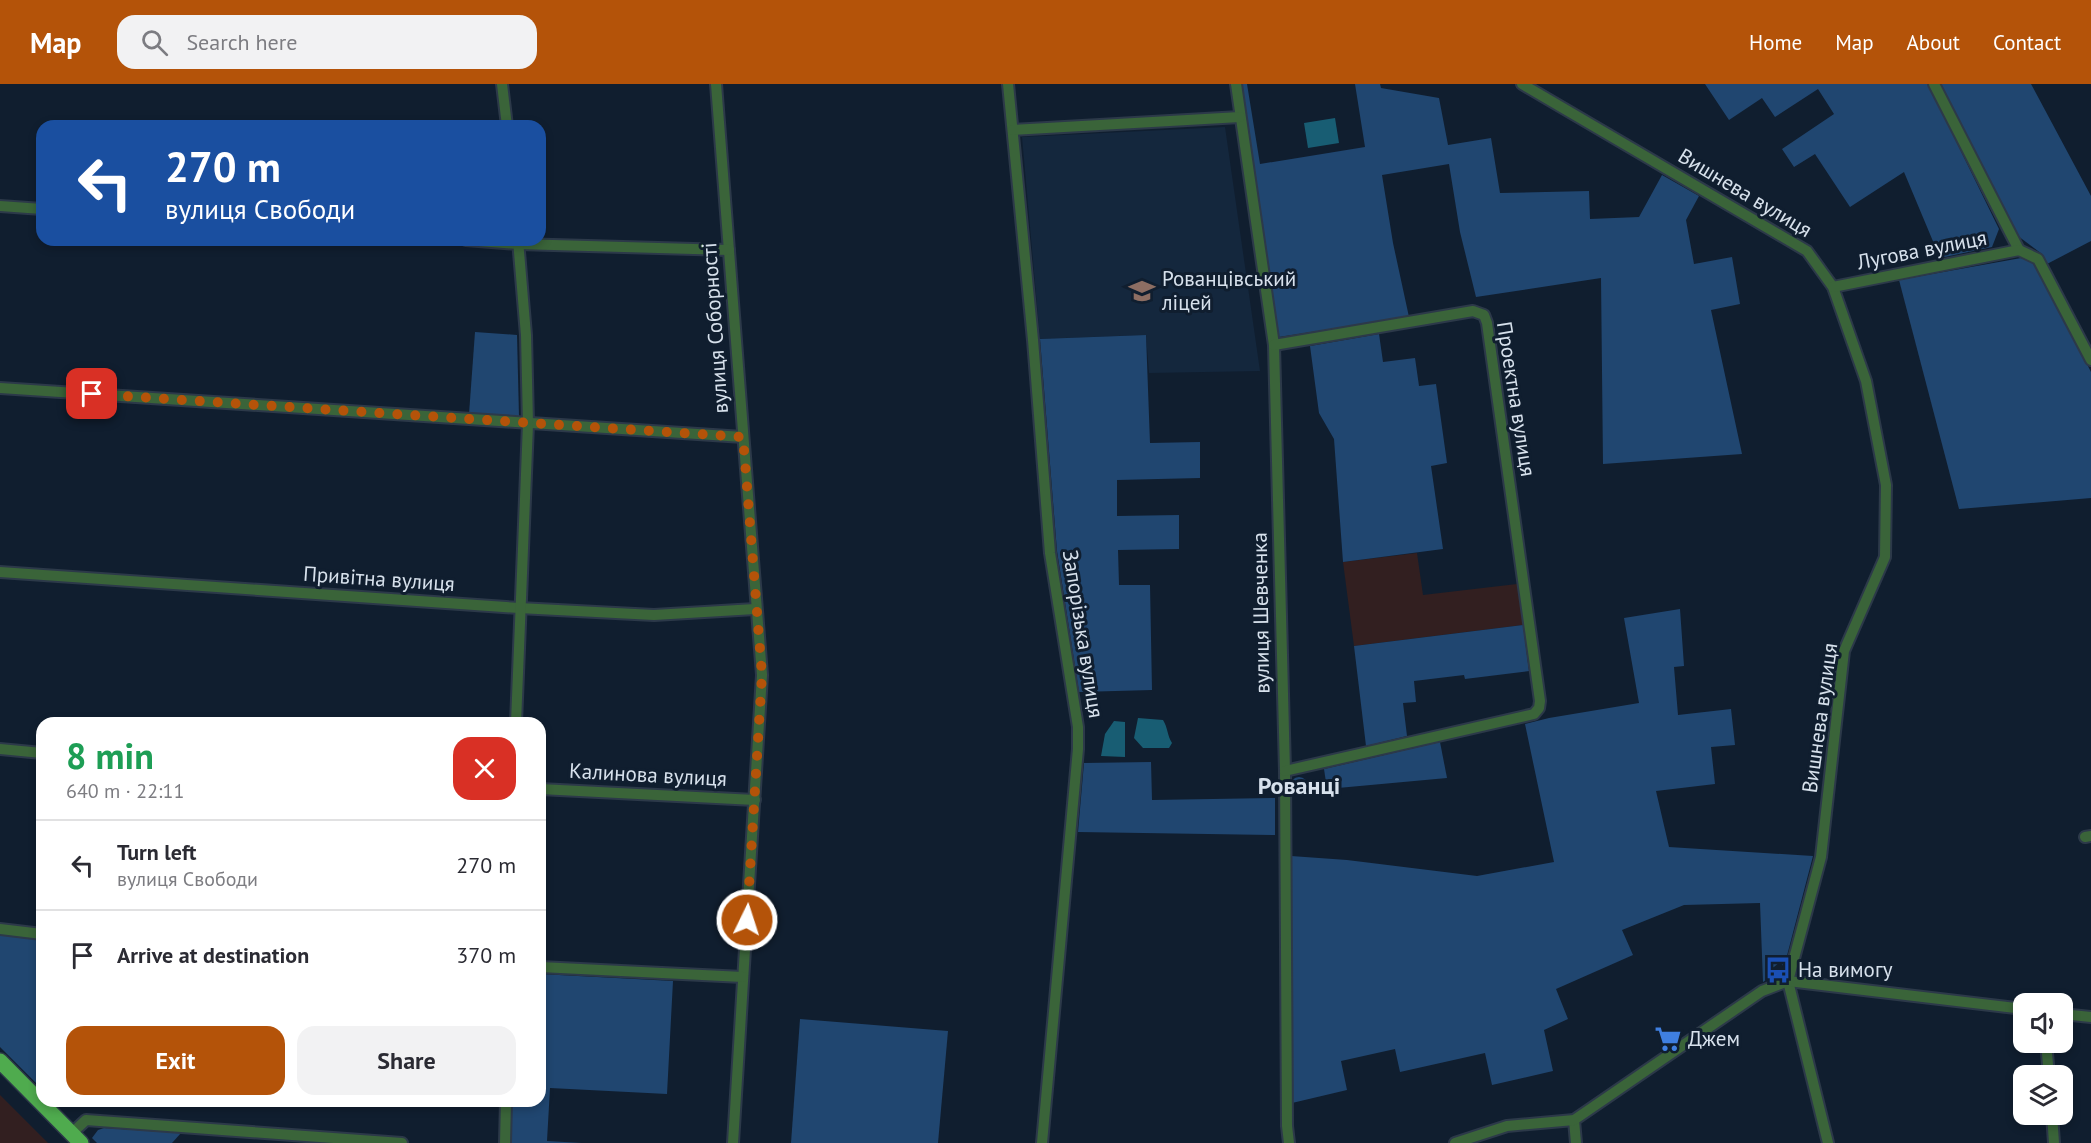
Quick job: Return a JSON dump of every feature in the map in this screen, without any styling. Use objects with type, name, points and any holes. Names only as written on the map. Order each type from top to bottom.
[{"type":"main road","points":[[0,1061],[36,1097]]},
{"type":"main road","points":[[45,1107],[76,1138]]},
{"type":"street","points":[[502,84],[506,120]]},
{"type":"street","name":"вулиця Соборності","points":[[716,84],[755,609],[762,675],[733,1143]]},
{"type":"street","name":"Запорізька вулиця","points":[[1008,84],[1033,340],[1050,553],[1078,728],[1078,749],[1042,1143]]},
{"type":"street","name":"вулиця Шевченка","points":[[1236,84],[1274,345],[1285,771],[1287,1126],[1289,1143]]},
{"type":"street","name":"Лугова вулиця","points":[[1934,84],[2019,250],[2038,260],[2091,360]]},
{"type":"street","name":"Вишнева вулиця","points":[[1526,85],[1807,251],[1833,287],[1866,381],[1886,485],[1885,557],[1844,651],[1821,857],[1788,981]]},
{"type":"street","points":[[1013,130],[1240,117]]},
{"type":"street","points":[[0,206],[36,209]]},
{"type":"street","points":[[546,243],[729,250]]},
{"type":"street","points":[[516,717],[528,424],[526,335],[518,246]]},
{"type":"street","name":"Лугова вулиця","points":[[1833,287],[2019,250]]},
{"type":"street","name":"Проектна вулиця","points":[[1274,345],[1473,311],[1484,315],[1487,323],[1540,701],[1539,708],[1534,714],[1285,771]]},
{"type":"street","points":[[0,388],[743,437]]},
{"type":"street","name":"Привітна вулиця","points":[[0,572],[519,608],[654,615],[755,609]]},
{"type":"street","points":[[0,749],[36,752]]},
{"type":"street","name":"Калинова вулиця","points":[[546,789],[755,800]]},
{"type":"street","points":[[0,929],[36,933]]},
{"type":"street","points":[[546,967],[743,977]]},
{"type":"street","points":[[1788,981],[1828,1143]]},
{"type":"street","points":[[1455,1143],[1507,1126],[1574,1120],[1762,991],[1788,981],[2013,1008]]},
{"type":"street","points":[[2073,1015],[2091,1017]]},
{"type":"street","points":[[505,1143],[506,1107]]},
{"type":"street","points":[[76,1138],[86,1120],[402,1143]]},
{"type":"street","points":[[1574,1120],[1576,1143]]},
{"type":"street","points":[[2053,1125],[2054,1143]]},
{"type":"shaded area","points":[[1240,84],[1247,84],[1260,164],[1365,147],[1355,84],[1380,84],[1381,88],[1439,98],[1448,145],[1491,138],[1500,193],[1589,191],[1590,219],[1639,217],[1662,175],[1699,196],[1686,220],[1694,264],[1732,257],[1740,304],[1711,310],[1742,454],[1603,464],[1601,278],[1476,297],[1460,232],[1449,164],[1382,175],[1393,243],[1409,317],[1279,337]]},
{"type":"shaded area","points":[[1705,84],[1928,84],[1999,229],[1992,247],[1940,258],[1904,172],[1850,207],[1815,154],[1794,167],[1782,149],[1834,114],[1818,89],[1775,117],[1762,98],[1729,120]]},
{"type":"shaded area","points":[[1940,84],[2031,84],[2091,196],[2091,241],[2047,264],[2042,254],[2018,236]]},
{"type":"shaded area","points":[[1335,118],[1339,143],[1308,148],[1304,123]]},
{"type":"shaded area","name":"Рованцівський ліцей","points":[[1225,127],[1260,371],[1149,373],[1146,335],[1040,339],[1022,137]]},
{"type":"shaded area","points":[[2021,258],[2035,263],[2091,372],[2091,498],[1959,509],[1899,280]]},
{"type":"shaded area","points":[[475,332],[517,335],[519,417],[469,414]]},
{"type":"shaded area","points":[[1379,334],[1383,362],[1415,358],[1419,386],[1436,384],[1447,463],[1431,466],[1443,549],[1343,562],[1334,439],[1319,413],[1310,346]]},
{"type":"shaded area","points":[[1146,335],[1150,443],[1200,442],[1200,478],[1117,480],[1117,516],[1179,515],[1179,549],[1118,550],[1119,585],[1150,585],[1152,690],[1079,692],[1057,551],[1040,339]]},
{"type":"shaded area","points":[[1417,553],[1423,595],[1517,584],[1523,625],[1354,646],[1343,562]]},
{"type":"shaded area","points":[[1680,609],[1684,666],[1674,667],[1678,715],[1731,709],[1735,745],[1711,747],[1715,784],[1656,791],[1669,847],[1813,856],[1784,967],[1780,962],[1769,971],[1772,976],[1763,982],[1760,903],[1684,905],[1622,930],[1633,955],[1556,989],[1568,1019],[1544,1030],[1553,1071],[1492,1085],[1485,1053],[1400,1072],[1395,1049],[1341,1061],[1347,1090],[1292,1103],[1291,856],[1347,860],[1477,876],[1554,862],[1525,724],[1639,703],[1624,618]]},
{"type":"shaded area","points":[[1523,625],[1529,671],[1465,679],[1464,675],[1414,681],[1416,702],[1403,703],[1407,736],[1366,746],[1354,646]]},
{"type":"shaded area","points":[[1138,718],[1163,720],[1172,743],[1169,748],[1143,748],[1134,738]]},
{"type":"shaded area","points":[[1114,721],[1125,722],[1125,757],[1101,756],[1105,734]]},
{"type":"shaded area","points":[[1440,742],[1447,778],[1327,789],[1324,769]]},
{"type":"shaded area","points":[[1151,762],[1152,800],[1275,798],[1275,835],[1078,832],[1084,763]]},
{"type":"shaded area","points":[[1299,777],[1305,780],[1308,786],[1305,792],[1299,795],[1293,792],[1290,786],[1293,780]]},
{"type":"shaded area","points":[[0,934],[36,937],[36,1083],[0,1047]]},
{"type":"shaded area","points":[[546,974],[673,981],[667,1094],[550,1088],[547,1141],[582,1143],[510,1143],[511,1107],[546,1107]]},
{"type":"shaded area","points":[[800,1019],[948,1031],[938,1143],[791,1143]]},
{"type":"shaded area","points":[[0,1095],[48,1143],[0,1143]]},
{"type":"shaded area","points":[[104,1128],[181,1133],[172,1143],[97,1143],[92,1138],[98,1130]]},
{"type":"place","name":"Рованцівський ліцей","points":[[1142,291]]},
{"type":"place","name":"На вимогу","points":[[1778,970]]},
{"type":"place","name":"Джем","points":[[1668,1039]]},
{"type":"district","name":"Рованці","points":[[1299,786]]},
{"type":"route","points":[[92,394],[743,437],[762,675],[747,920]]}]
